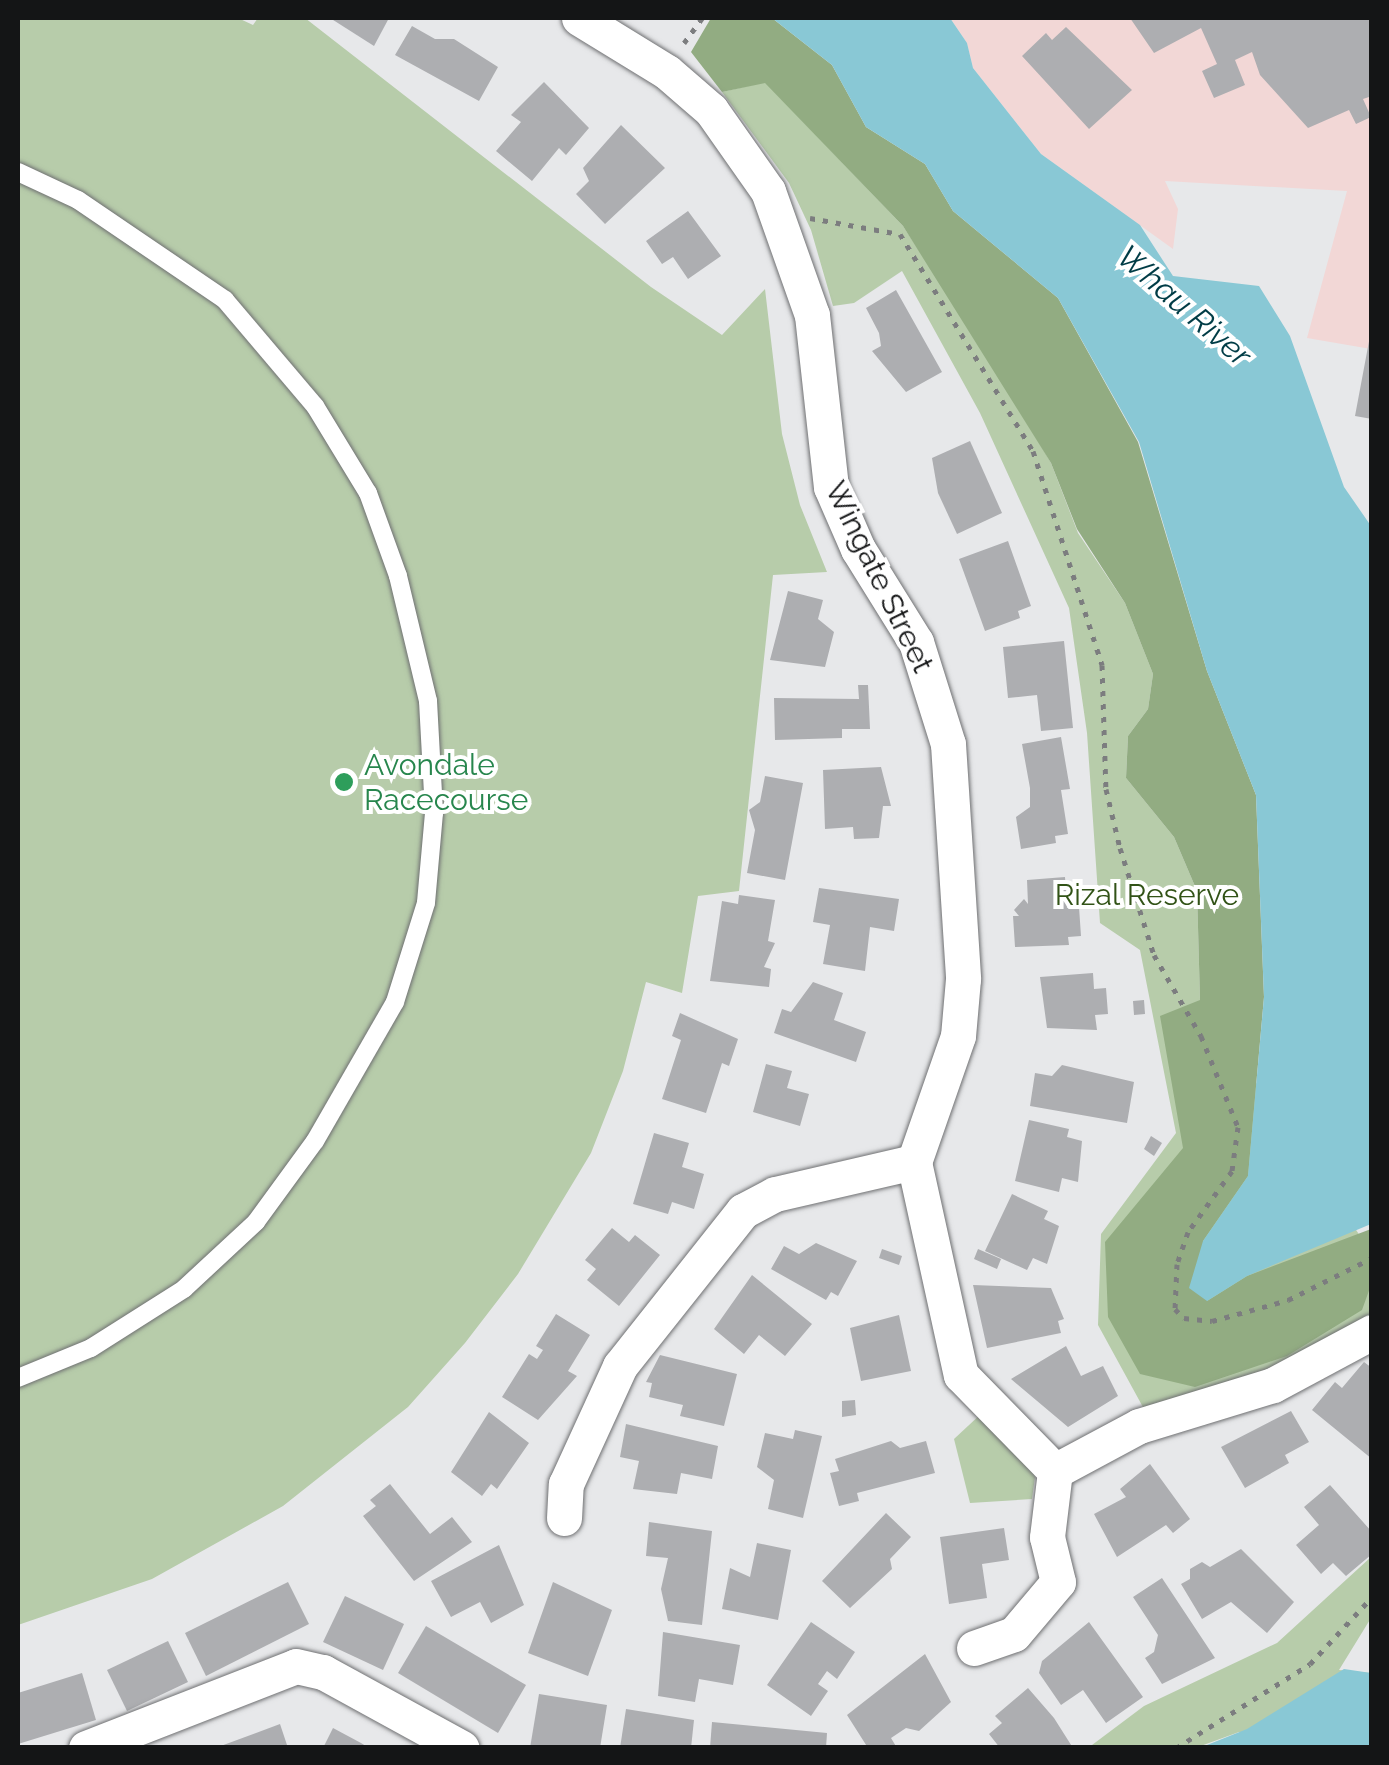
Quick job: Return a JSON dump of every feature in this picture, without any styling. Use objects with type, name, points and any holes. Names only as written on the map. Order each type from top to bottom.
[{"type":"street","name":"Wingate Street","points":[[579,18],[667,72],[711,110],[768,191],[812,315],[830,487],[858,549],[916,642],[948,744],[963,980],[958,1036],[914,1162]]},
{"type":"street","points":[[564,1518],[566,1484],[620,1366],[743,1211],[775,1194],[914,1162],[961,1375],[1055,1471]]},
{"type":"street","points":[[1055,1471],[1139,1426],[1273,1385],[1372,1332]]},
{"type":"street","points":[[974,1648],[1014,1634],[1058,1582],[1047,1537],[1055,1471]]},
{"type":"street","points":[[86,1748],[296,1666],[337,1678],[462,1748]]},
{"type":"lane","points":[[18,172],[78,200],[225,300],[314,406],[368,493],[398,576],[428,701],[434,814],[426,903],[395,1002],[315,1141],[256,1222],[184,1290],[91,1348],[18,1378]]},
{"type":"path","points":[[677,54],[702,18]]},
{"type":"path","points":[[800,216],[900,234],[1033,451],[1102,665],[1106,789],[1120,848],[1154,955],[1202,1036],[1238,1127],[1232,1171],[1188,1232],[1177,1264],[1172,1298],[1184,1318],[1212,1321],[1288,1300],[1372,1258]]},
{"type":"path","points":[[1176,1748],[1310,1664],[1372,1596]]},
{"type":"shaded area","points":[[950,18],[1371,18],[1371,349],[1307,338],[1347,191],[1165,181],[1178,209],[1173,249],[1041,154],[973,68],[967,43]]},
{"type":"green space","name":"Avondale Racecourse","points":[[18,18],[238,18],[253,25],[258,18],[305,18],[651,287],[722,335],[765,289],[782,434],[800,505],[827,572],[773,575],[739,891],[698,896],[682,993],[646,982],[623,1071],[591,1153],[518,1274],[465,1343],[408,1407],[283,1506],[152,1579],[18,1625]]},
{"type":"green space","points":[[711,18],[772,18],[832,65],[866,127],[925,164],[953,211],[1058,298],[1138,442],[1207,671],[1256,795],[1264,997],[1248,1176],[1203,1241],[1207,1301],[1247,1276],[1371,1229],[1371,1285],[1362,1310],[1287,1356],[1195,1387],[1140,1374],[1108,1317],[1105,1242],[1183,1148],[1160,1016],[1200,1000],[1197,891],[1174,837],[1126,778],[1128,736],[1148,709],[1153,674],[1125,603],[1077,529],[1051,463],[903,226],[765,83],[722,92],[691,52]]},
{"type":"green space","name":"Rizal Reserve","points":[[765,82],[903,226],[1000,375],[1051,463],[1078,533],[1125,603],[1153,674],[1148,709],[1128,736],[1126,778],[1174,837],[1197,891],[1200,1000],[1371,1252],[1371,1322],[1290,1367],[1144,1409],[1098,1325],[1101,1234],[1176,1133],[1140,950],[1100,923],[1087,733],[1069,608],[980,413],[902,271],[854,303],[833,306],[811,230],[789,183],[722,92]]},
{"type":"green space","points":[[983,1412],[1023,1447],[1035,1477],[1032,1499],[970,1503],[954,1439]]},
{"type":"green space","points":[[1371,1557],[1371,1618],[1339,1670],[1371,1673],[1371,1747],[1239,1732],[1198,1747],[1088,1748],[1144,1706],[1277,1643]]},
{"type":"water","name":"Whau River","points":[[772,18],[950,18],[967,43],[973,68],[1041,154],[1140,225],[1173,276],[1259,286],[1290,336],[1344,487],[1371,526],[1371,1224],[1247,1276],[1207,1301],[1189,1288],[1203,1241],[1248,1176],[1264,997],[1256,795],[1207,671],[1139,442],[1058,298],[953,211],[925,164],[866,127],[832,65]]},
{"type":"water","points":[[1344,1669],[1371,1673],[1371,1747],[1202,1747],[1247,1729]]},
{"type":"building","points":[[330,18],[389,18],[374,46]]},
{"type":"building","points":[[1130,18],[1372,18],[1372,96],[1363,99],[1371,117],[1356,124],[1349,110],[1308,128],[1260,75],[1252,52],[1235,60],[1245,85],[1214,98],[1202,71],[1217,64],[1201,28],[1154,53]]},
{"type":"building","points":[[412,26],[435,39],[454,39],[498,67],[479,101],[395,55]]},
{"type":"building","points":[[1066,27],[1132,90],[1089,129],[1022,56],[1046,33],[1052,40]]},
{"type":"building","points":[[544,82],[589,128],[566,155],[559,148],[532,181],[496,151],[521,122],[511,115]]},
{"type":"building","points":[[621,125],[665,168],[605,224],[576,194],[589,181],[583,168]]},
{"type":"building","points":[[688,211],[721,256],[688,279],[673,257],[662,264],[646,241]]},
{"type":"building","points":[[896,290],[942,372],[906,392],[872,351],[881,346],[866,308]]},
{"type":"building","points":[[1372,336],[1372,419],[1355,416]]},
{"type":"building","points":[[970,441],[1002,513],[957,534],[938,493],[932,458]]},
{"type":"building","points":[[1008,541],[1031,606],[1018,611],[1020,618],[985,631],[959,559]]},
{"type":"building","points":[[788,591],[823,600],[818,619],[834,632],[825,667],[770,660]]},
{"type":"building","points":[[1064,641],[1073,728],[1041,731],[1037,695],[1008,698],[1003,647]]},
{"type":"building","points":[[858,685],[868,685],[870,729],[842,729],[842,738],[775,740],[774,698],[859,699]]},
{"type":"building","points":[[1061,737],[1070,789],[1061,790],[1068,834],[1055,836],[1056,843],[1021,849],[1016,817],[1030,807],[1022,744]]},
{"type":"building","points":[[881,767],[891,806],[883,806],[879,838],[854,839],[853,827],[825,829],[823,770]]},
{"type":"building","points":[[765,776],[803,783],[785,880],[747,873],[755,830],[749,810],[760,802]]},
{"type":"building","points":[[1065,877],[1067,908],[1079,907],[1081,936],[1068,937],[1069,945],[1015,947],[1013,916],[1019,916],[1014,910],[1024,899],[1028,904],[1027,880]]},
{"type":"building","points":[[819,888],[899,899],[894,931],[870,927],[865,971],[823,964],[830,925],[813,922]]},
{"type":"building","points":[[739,895],[775,900],[768,941],[775,943],[764,967],[771,969],[769,987],[710,981],[722,901],[738,904]]},
{"type":"building","points":[[1093,973],[1094,989],[1106,988],[1108,1014],[1095,1015],[1097,1030],[1047,1028],[1040,977]]},
{"type":"building","points":[[813,982],[843,993],[834,1020],[866,1032],[856,1062],[774,1033],[782,1009],[791,1012]]},
{"type":"building","points":[[1144,1000],[1145,1014],[1134,1015],[1133,1001]]},
{"type":"building","points":[[680,1013],[738,1039],[729,1066],[722,1063],[706,1113],[662,1099],[681,1040],[672,1036]]},
{"type":"building","points":[[766,1064],[792,1071],[787,1088],[809,1094],[800,1126],[753,1112]]},
{"type":"building","points":[[1062,1065],[1134,1082],[1127,1123],[1030,1106],[1035,1073],[1052,1076]]},
{"type":"building","points":[[1029,1120],[1069,1129],[1067,1137],[1082,1141],[1078,1182],[1062,1178],[1059,1192],[1015,1181]]},
{"type":"building","points":[[654,1133],[689,1143],[682,1167],[704,1174],[694,1209],[672,1202],[668,1214],[633,1204]]},
{"type":"building","points":[[1151,1136],[1162,1143],[1154,1156],[1144,1149]]},
{"type":"building","points":[[1012,1194],[1048,1211],[1044,1219],[1059,1226],[1047,1264],[1033,1258],[1027,1270],[985,1251]]},
{"type":"building","points":[[612,1228],[629,1242],[635,1235],[660,1255],[619,1306],[587,1280],[596,1269],[585,1260]]},
{"type":"building","points":[[816,1243],[857,1261],[838,1296],[831,1292],[826,1300],[771,1269],[784,1246],[799,1254]]},
{"type":"building","points":[[882,1249],[902,1256],[899,1265],[879,1258]]},
{"type":"building","points":[[978,1249],[1001,1259],[997,1269],[974,1259]]},
{"type":"building","points":[[752,1275],[812,1324],[785,1356],[759,1335],[744,1354],[714,1329]]},
{"type":"building","points":[[973,1285],[1051,1288],[1064,1319],[1058,1321],[1061,1333],[987,1348]]},
{"type":"building","points":[[556,1314],[590,1335],[568,1371],[577,1376],[538,1420],[502,1397],[529,1354],[537,1359],[543,1350],[536,1346]]},
{"type":"building","points":[[899,1315],[911,1371],[861,1381],[850,1328]]},
{"type":"building","points":[[1066,1346],[1081,1376],[1103,1366],[1118,1396],[1068,1427],[1011,1379]]},
{"type":"building","points":[[660,1355],[737,1374],[724,1426],[680,1416],[683,1405],[649,1397],[652,1383],[646,1382]]},
{"type":"building","points":[[1364,1362],[1372,1368],[1372,1459],[1312,1410],[1335,1382],[1342,1388]]},
{"type":"building","points":[[855,1400],[856,1415],[842,1417],[842,1401]]},
{"type":"building","points":[[1291,1411],[1309,1442],[1285,1455],[1289,1463],[1245,1488],[1221,1447]]},
{"type":"building","points":[[489,1412],[529,1443],[497,1489],[491,1484],[482,1496],[451,1472]]},
{"type":"building","points":[[626,1424],[718,1446],[712,1479],[681,1473],[677,1494],[633,1489],[639,1461],[620,1457]]},
{"type":"building","points":[[795,1430],[822,1436],[803,1518],[768,1509],[774,1480],[757,1467],[765,1433],[793,1439]]},
{"type":"building","points":[[891,1441],[900,1448],[926,1441],[935,1473],[857,1493],[859,1501],[839,1506],[830,1473],[839,1471],[835,1459]]},
{"type":"building","points":[[1150,1464],[1190,1519],[1173,1533],[1166,1525],[1117,1557],[1094,1514],[1126,1497],[1120,1489]]},
{"type":"building","points":[[390,1484],[430,1534],[452,1517],[472,1542],[414,1581],[363,1516],[376,1506],[370,1500]]},
{"type":"building","points":[[1330,1485],[1372,1532],[1372,1554],[1346,1576],[1333,1563],[1321,1574],[1296,1545],[1319,1525],[1304,1507]]},
{"type":"building","points":[[886,1513],[911,1537],[890,1559],[892,1569],[850,1608],[822,1581]]},
{"type":"building","points":[[649,1522],[712,1531],[702,1625],[668,1621],[661,1589],[668,1558],[646,1556]]},
{"type":"building","points":[[1004,1528],[1009,1560],[982,1564],[987,1598],[949,1604],[940,1537]]},
{"type":"building","points":[[757,1543],[791,1550],[778,1620],[722,1609],[730,1568],[750,1577]]},
{"type":"building","points":[[499,1545],[524,1605],[491,1623],[480,1602],[451,1617],[431,1581]]},
{"type":"building","points":[[1241,1549],[1294,1602],[1267,1633],[1231,1602],[1202,1619],[1181,1584],[1190,1579],[1190,1569],[1202,1562],[1210,1567]]},
{"type":"building","points":[[1162,1578],[1215,1658],[1162,1684],[1145,1658],[1154,1652],[1158,1635],[1133,1597]]},
{"type":"building","points":[[288,1582],[309,1624],[206,1676],[185,1633]]},
{"type":"building","points":[[553,1582],[612,1610],[588,1676],[528,1653]]},
{"type":"building","points":[[345,1596],[404,1624],[383,1670],[323,1642]]},
{"type":"building","points":[[811,1622],[855,1652],[837,1679],[827,1671],[818,1684],[828,1691],[811,1716],[767,1685]]},
{"type":"building","points":[[1089,1622],[1143,1697],[1106,1723],[1083,1690],[1061,1705],[1039,1673],[1042,1661]]},
{"type":"building","points":[[426,1626],[526,1685],[498,1733],[398,1673]]},
{"type":"building","points":[[663,1632],[740,1645],[733,1685],[699,1679],[695,1702],[658,1696]]},
{"type":"building","points":[[168,1641],[188,1682],[127,1711],[107,1670]]},
{"type":"building","points":[[925,1654],[951,1702],[919,1731],[906,1728],[891,1738],[897,1748],[868,1748],[847,1715]]},
{"type":"building","points":[[82,1673],[96,1720],[18,1744],[18,1693]]},
{"type":"building","points":[[1028,1688],[1073,1748],[1000,1748],[989,1734],[1002,1723],[995,1716]]},
{"type":"building","points":[[539,1694],[607,1705],[600,1748],[530,1748]]},
{"type":"building","points":[[626,1709],[694,1720],[691,1748],[620,1748]]},
{"type":"building","points":[[712,1722],[827,1733],[826,1748],[710,1748]]},
{"type":"building","points":[[280,1724],[288,1748],[218,1748],[218,1747]]},
{"type":"building","points":[[333,1728],[361,1743],[369,1748],[323,1748]]},
{"type":"place","name":"Avondale Racecourse","points":[[344,782]]}]
